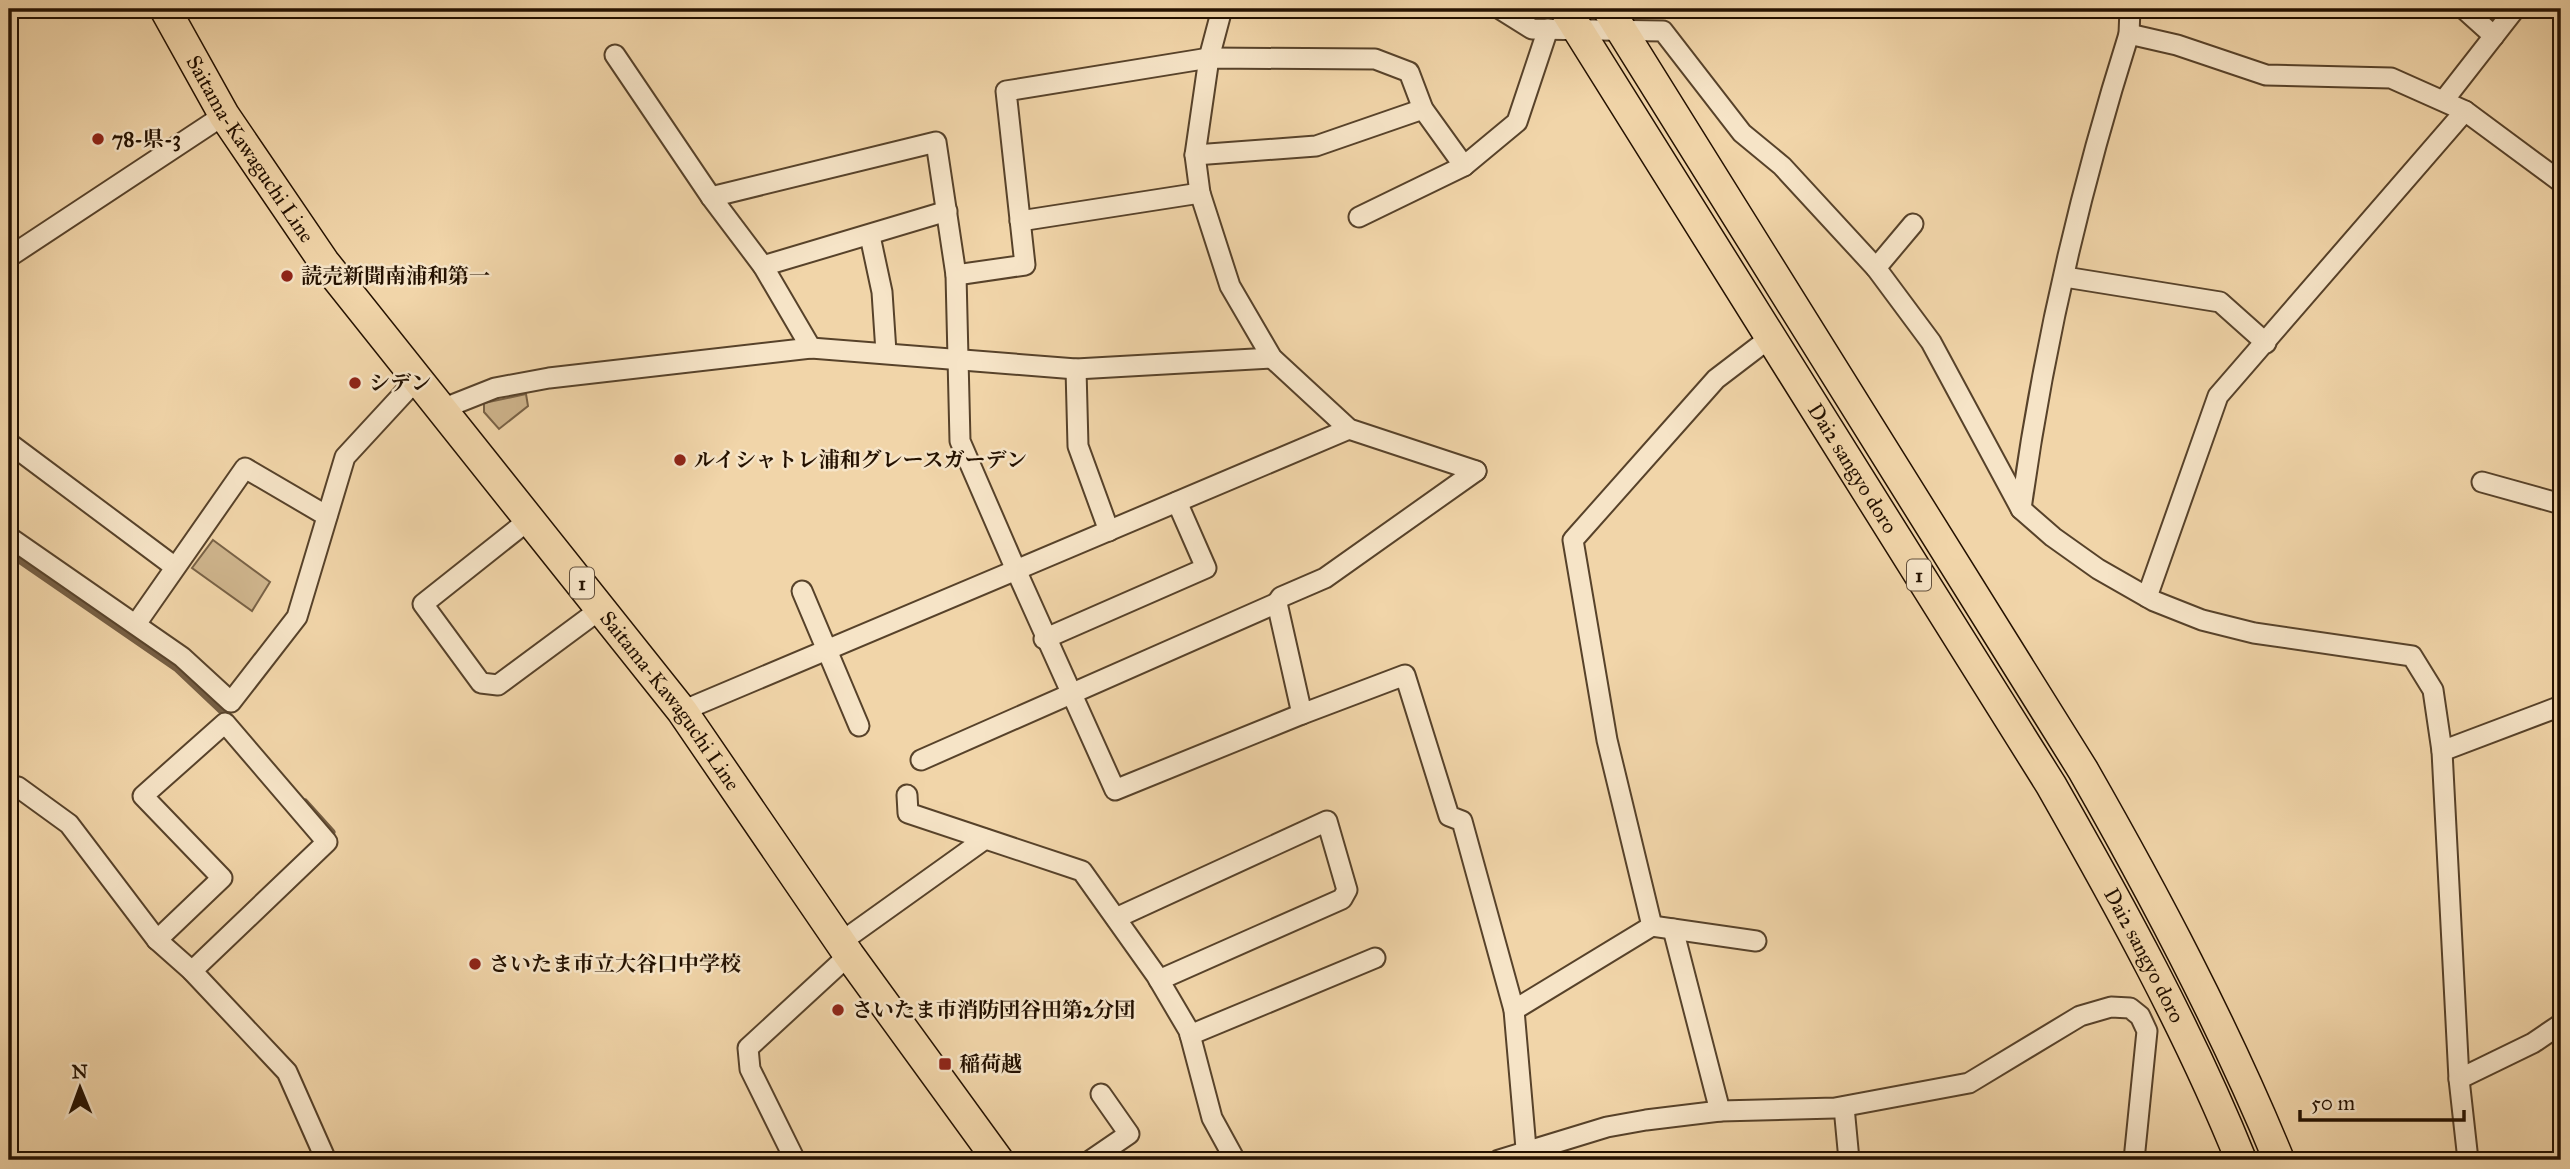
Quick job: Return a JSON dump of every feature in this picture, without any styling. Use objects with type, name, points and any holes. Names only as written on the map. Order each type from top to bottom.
[{"type":"main road","name":"Saitama-Kawaguchi Line","points":[[165,9],[223,115],[324,262],[682,711],[845,948],[998,1160]]},
{"type":"main road","name":"Dai2 sangyo doro","points":[[1615,19],[2083,770],[2134,859],[2214,1017],[2279,1160]]},
{"type":"main road","name":"Dai2 sangyo doro","points":[[1564,23],[1771,337],[2051,785],[2101,873],[2188,1043],[2241,1160]]},
{"type":"street","points":[[921,760],[1277,603],[1281,597],[1325,578],[1476,471],[1349,429],[1272,358],[1230,286],[1200,193],[1195,155],[1209,58],[1222,9]]},
{"type":"street","points":[[1500,9],[1532,29],[1564,23],[1615,19],[1663,31],[1742,133],[1782,166],[1876,268],[1931,342],[2021,509],[2098,569],[2147,597],[2202,620],[2254,633],[2412,656],[2433,690],[2442,751],[2459,1079],[2468,1160]]},
{"type":"street","points":[[2021,509],[2034,412],[2099,134],[2129,34],[2130,9]]},
{"type":"street","points":[[2463,9],[2494,36]]},
{"type":"street","points":[[2444,100],[2515,9]]},
{"type":"street","points":[[1359,217],[1464,166],[1517,122],[1564,23]]},
{"type":"street","points":[[2129,34],[2177,45],[2266,75],[2390,78],[2465,111],[2561,182]]},
{"type":"street","points":[[615,55],[711,197],[763,266],[811,348]]},
{"type":"street","points":[[956,275],[1025,265],[1006,92],[1209,58],[1375,59],[1409,72],[1423,109],[1464,166]]},
{"type":"street","points":[[1195,155],[1316,146],[1423,109]]},
{"type":"street","points":[[2147,597],[2218,396],[2465,111]]},
{"type":"street","points":[[9,257],[223,115]]},
{"type":"street","points":[[711,197],[936,142],[956,275],[960,441],[1044,639],[1115,790],[1405,675],[1449,816],[1462,821],[1514,1010],[1526,1156]]},
{"type":"street","points":[[1020,221],[1200,193]]},
{"type":"street","points":[[763,266],[947,211]]},
{"type":"street","points":[[1876,268],[1913,224]]},
{"type":"street","points":[[870,236],[882,292],[886,352]]},
{"type":"street","points":[[2065,276],[2220,302],[2266,343]]},
{"type":"street","points":[[1652,926],[1607,740],[1573,540],[1716,379],[1771,337]]},
{"type":"street","points":[[442,409],[495,388],[549,378],[811,348],[1076,369],[1272,358]]},
{"type":"street","points":[[1076,369],[1078,446],[1109,531]]},
{"type":"street","points":[[9,537],[183,657],[231,702],[297,617],[345,457],[417,379]]},
{"type":"street","points":[[682,711],[1349,429]]},
{"type":"street","points":[[9,443],[175,567]]},
{"type":"street","points":[[136,624],[245,468],[327,516]]},
{"type":"street","points":[[2482,482],[2560,500]]},
{"type":"street","points":[[1044,639],[1206,569],[1177,502]]},
{"type":"street","points":[[530,519],[423,604],[481,683],[498,685],[601,608]]},
{"type":"street","points":[[802,591],[830,650],[859,726]]},
{"type":"street","points":[[1277,603],[1302,714]]},
{"type":"street","points":[[2442,751],[2561,706]]},
{"type":"street","points":[[157,940],[222,878],[143,796],[225,723],[327,842],[191,971]]},
{"type":"street","points":[[9,785],[18,787],[69,824],[157,940],[191,971],[287,1072],[326,1160]]},
{"type":"street","points":[[907,796],[908,813],[1082,871],[1159,980],[1190,1035],[1212,1118],[1235,1160]]},
{"type":"street","points":[[1116,918],[1327,821],[1347,890],[1342,899],[1159,980]]},
{"type":"street","points":[[795,1160],[750,1069],[748,1048],[845,948],[985,839]]},
{"type":"street","points":[[1514,1010],[1652,926],[1756,942]]},
{"type":"street","points":[[1673,929],[1720,1111]]},
{"type":"street","points":[[1190,1035],[1375,958]]},
{"type":"street","points":[[1499,1160],[1526,1156],[1607,1127],[1720,1111],[1844,1107],[1969,1083],[2080,1016],[2111,1007],[2130,1008],[2140,1016],[2147,1031],[2134,1160]]},
{"type":"street","points":[[2459,1079],[2533,1043],[2561,1024]]},
{"type":"street","points":[[1091,1160],[1129,1134],[1101,1094]]},
{"type":"street","points":[[1844,1107],[1849,1160]]},
{"type":"shaded area","points":[[526,394],[528,406],[499,429],[484,412],[484,403]]},
{"type":"shaded area","points":[[213,540],[270,582],[252,611],[192,568]]},
{"type":"waterway","points":[[9,553],[176,668],[231,720]]},
{"type":"waterway","points":[[305,802],[332,832]]},
{"type":"place","name":"78-県-3","points":[[98,139]]},
{"type":"place","name":"読売新聞南浦和第一","points":[[287,276]]},
{"type":"place","name":"シデン","points":[[355,383]]},
{"type":"place","name":"ルイシャトレ浦和グレースガーデン","points":[[680,460]]},
{"type":"place","name":"さいたま市立大谷口中学校","points":[[475,964]]},
{"type":"place","name":"さいたま市消防団谷田第2分団","points":[[838,1010]]},
{"type":"place","name":"稲荷越","points":[[945,1064]]}]
